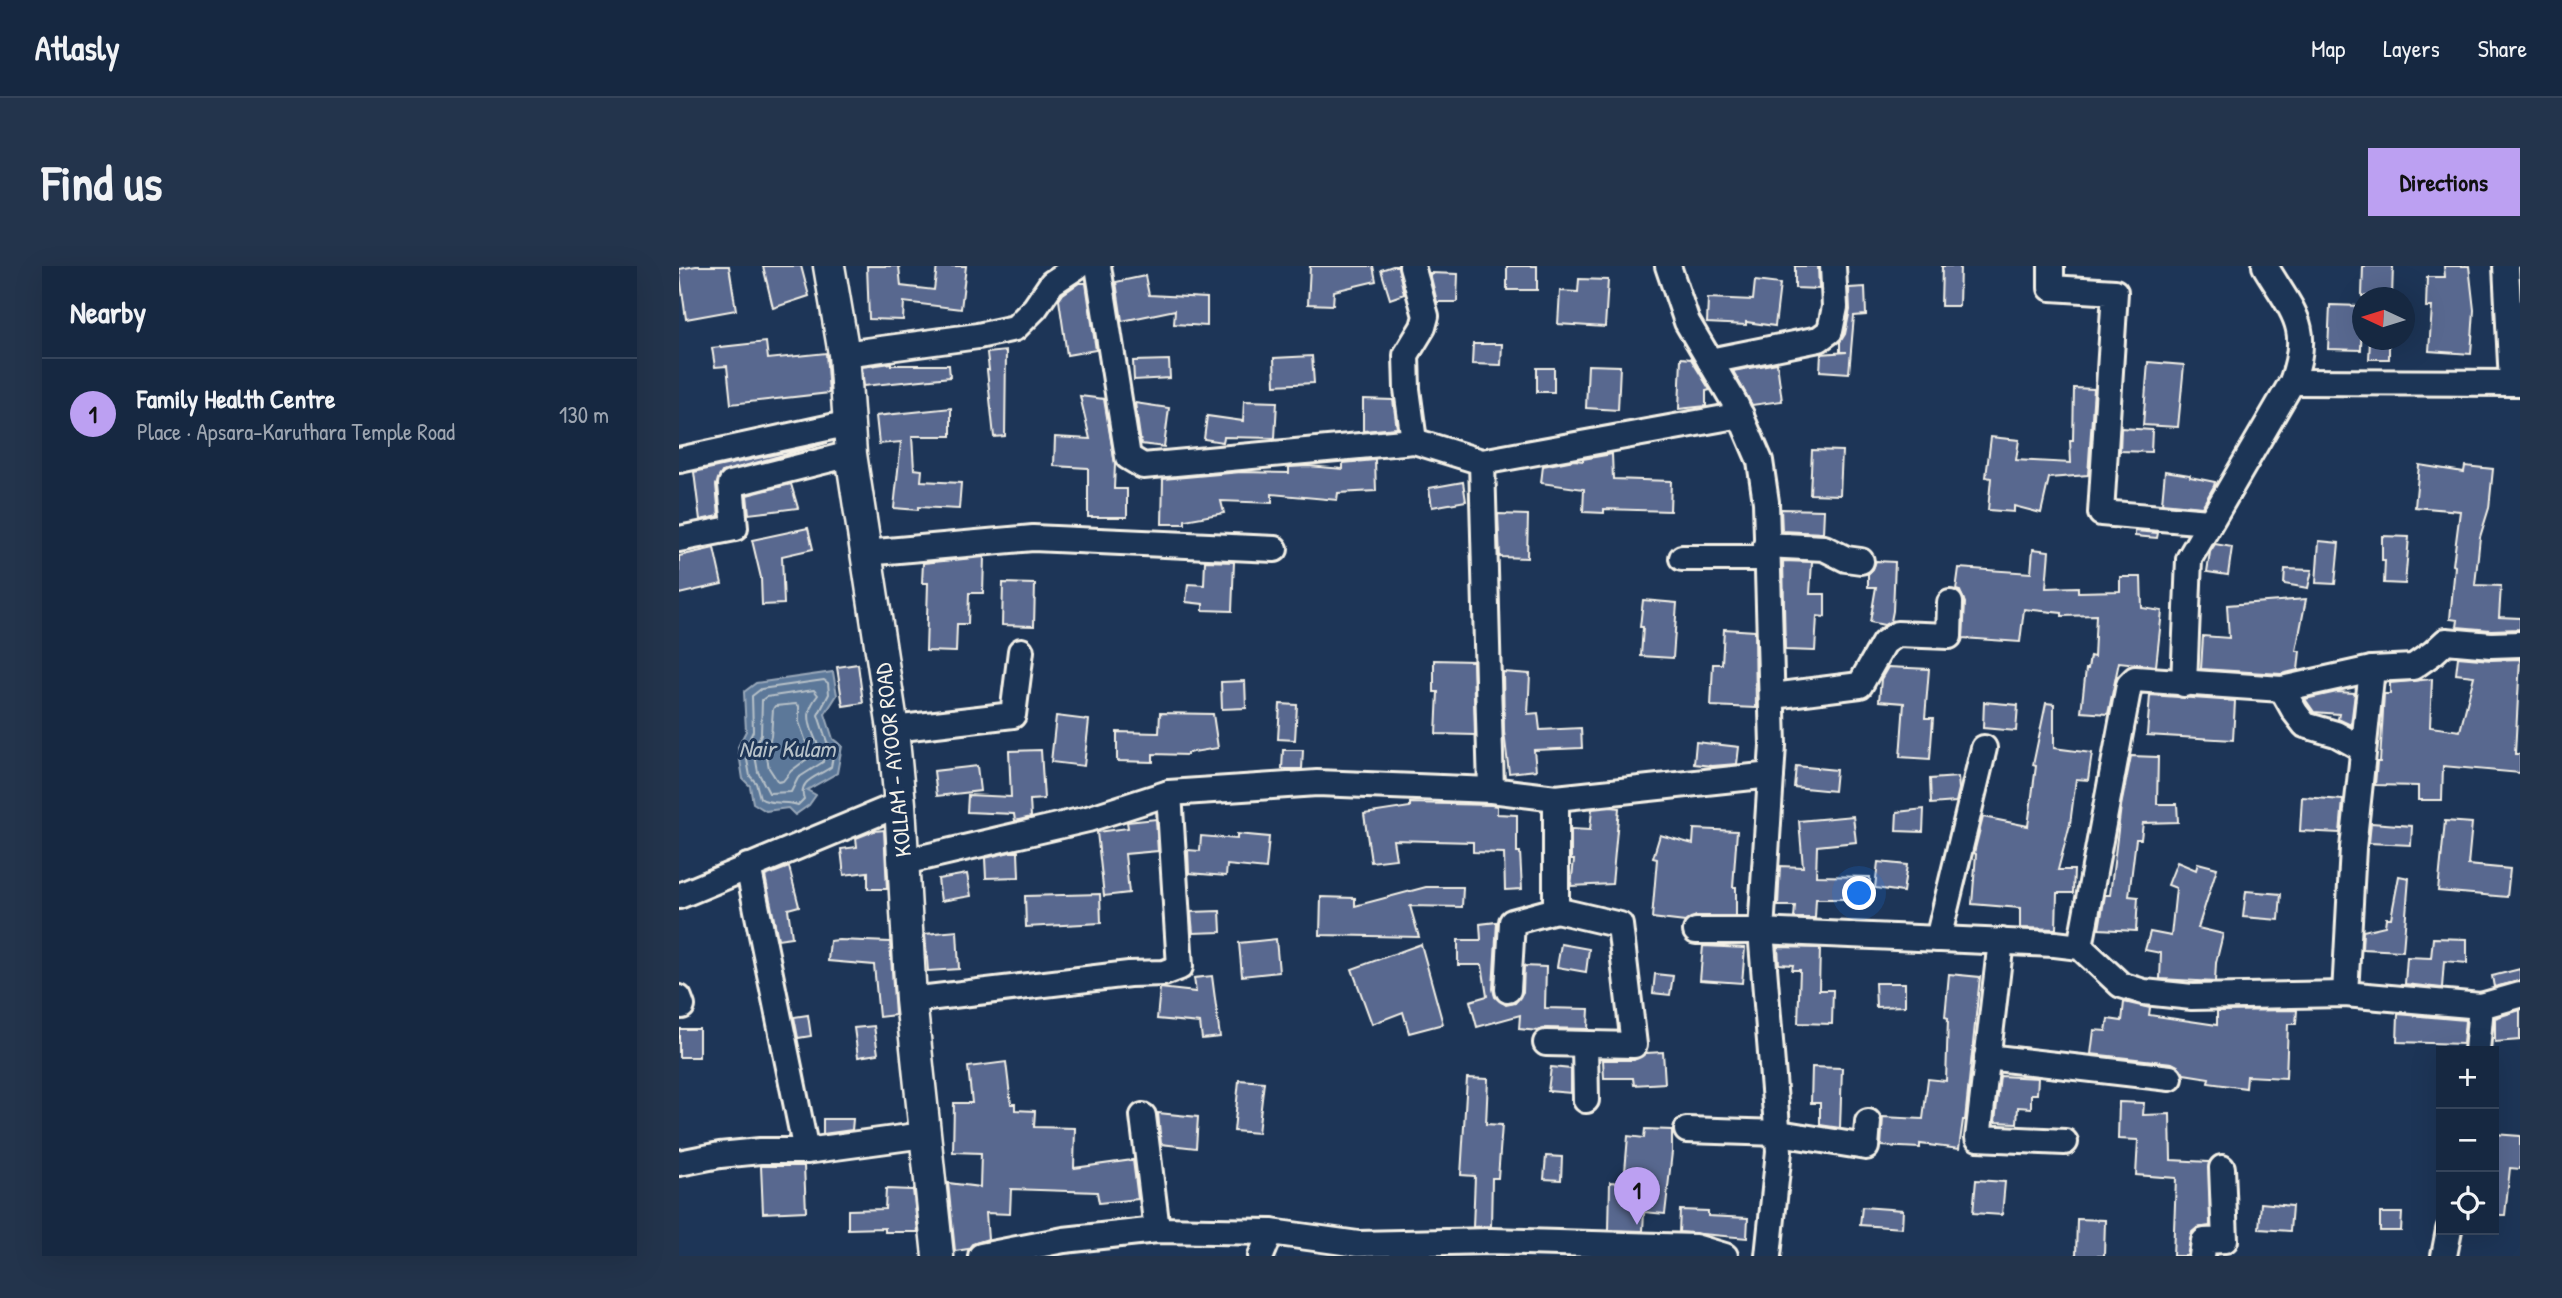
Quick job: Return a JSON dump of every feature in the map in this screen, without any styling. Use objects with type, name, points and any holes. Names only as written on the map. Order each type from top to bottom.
[{"type":"main road","name":"KOLLAM - AYOOR ROAD","points":[[829,266],[844,354],[851,454],[893,729],[904,862],[911,1000],[938,1256]]},
{"type":"street","points":[[844,354],[978,336],[1015,328],[1035,309],[1052,283],[1078,266]]},
{"type":"street","points":[[1098,266],[1128,457],[1143,466],[1414,441],[1482,462],[1741,415]]},
{"type":"street","points":[[1412,266],[1426,316],[1423,327],[1406,355],[1407,389],[1414,441]]},
{"type":"street","points":[[1668,266],[1687,322],[1741,415],[1760,461],[1766,502],[1773,696],[1761,931],[1779,1133],[1767,1256]]},
{"type":"street","points":[[1710,361],[1819,339],[1830,331],[1835,307],[1833,266]]},
{"type":"street","points":[[2050,266],[2051,288],[2115,292],[2101,513],[2209,522]]},
{"type":"street","points":[[2184,684],[2189,559],[2292,382],[2299,361],[2302,338],[2296,318],[2265,266]]},
{"type":"street","points":[[2292,382],[2516,383],[2506,266]]},
{"type":"street","points":[[679,460],[850,423]]},
{"type":"street","points":[[679,539],[735,527],[731,484],[851,454]]},
{"type":"street","points":[[1482,462],[1491,790]]},
{"type":"street","points":[[865,553],[1033,538],[1275,548]]},
{"type":"street","points":[[1682,558],[1824,548],[1846,559],[1861,561]]},
{"type":"street","points":[[1773,696],[1860,685],[1884,643],[1897,634],[1949,636],[1950,603]]},
{"type":"street","points":[[2080,947],[2129,685],[2135,679],[2282,689],[2372,669],[2413,667],[2446,640],[2491,645],[2520,644]]},
{"type":"street","points":[[893,729],[1013,715],[1021,651]]},
{"type":"street","points":[[2344,994],[2353,848],[2372,669]]},
{"type":"street","points":[[2282,689],[2305,725],[2336,734],[2363,749]]},
{"type":"street","points":[[1938,939],[1984,748]]},
{"type":"street","points":[[904,862],[1088,819],[1169,793],[1317,783],[1491,790],[1556,798],[1771,775]]},
{"type":"street","points":[[911,1000],[1129,974],[1164,973],[1180,967],[1169,793]]},
{"type":"street","points":[[1556,798],[1556,910]]},
{"type":"street","points":[[679,896],[900,804]]},
{"type":"street","points":[[748,866],[806,1151]]},
{"type":"street","points":[[1508,990],[1512,922],[1556,910],[1620,925],[1634,1045],[1546,1043]]},
{"type":"street","points":[[1696,931],[1761,931],[2080,947],[2121,985],[2144,992],[2192,997],[2344,994],[2481,1006],[2520,995]]},
{"type":"street","points":[[2001,941],[1978,1138],[2066,1142]]},
{"type":"street","points":[[2477,1046],[2481,1006]]},
{"type":"street","points":[[1585,1045],[1586,1100]]},
{"type":"street","points":[[1987,1057],[2170,1078]]},
{"type":"street","points":[[1143,1116],[1157,1230]]},
{"type":"street","points":[[1687,1130],[1779,1133],[1867,1147],[1868,1122]]},
{"type":"street","points":[[679,1163],[720,1155],[760,1151],[806,1151],[924,1135]]},
{"type":"street","points":[[2202,1256],[2204,1241],[2225,1240],[2222,1168]]},
{"type":"street","points":[[981,1256],[1064,1240],[1157,1230],[1271,1232],[1358,1250],[1491,1241],[1633,1250],[1695,1247],[1725,1256]]},
{"type":"street","points":[[1261,1256],[1271,1232]]},
{"type":"street","points":[[2444,1256],[2448,1235]]},
{"type":"water","name":"Nair Kulam","points":[[833,672],[837,695],[825,714],[833,739],[842,746],[837,773],[807,790],[816,795],[809,805],[795,815],[788,808],[766,811],[753,803],[750,786],[743,779],[738,747],[746,731],[744,692],[756,683]]},
{"type":"building","points":[[729,266],[736,310],[686,319],[679,269]]},
{"type":"building","points":[[763,266],[801,266],[809,296],[773,308]]},
{"type":"building","points":[[867,266],[899,266],[901,286],[934,290],[937,266],[966,266],[961,309],[904,302],[903,320],[869,319]]},
{"type":"building","points":[[1310,266],[1373,266],[1376,281],[1334,291],[1333,305],[1308,304]]},
{"type":"building","points":[[1398,266],[1404,294],[1390,299],[1381,270]]},
{"type":"building","points":[[1507,266],[1537,266],[1537,290],[1507,290]]},
{"type":"building","points":[[1795,266],[1818,266],[1819,289],[1795,288]]},
{"type":"building","points":[[1942,266],[1960,266],[1959,306],[1941,306]]},
{"type":"building","points":[[2363,266],[2393,266],[2392,287],[2362,287]]},
{"type":"building","points":[[2444,266],[2469,266],[2474,310],[2471,354],[2429,351],[2432,307],[2426,307],[2427,277],[2445,277]]},
{"type":"building","points":[[1430,273],[1458,274],[1457,302],[1437,302]]},
{"type":"building","points":[[1145,276],[1149,295],[1207,298],[1207,326],[1174,324],[1175,310],[1122,321],[1116,282]]},
{"type":"building","points":[[1579,279],[1608,280],[1605,327],[1558,324],[1560,291],[1578,292]]},
{"type":"building","points":[[1755,281],[1780,284],[1775,326],[1746,322],[1746,325],[1707,323],[1708,298],[1753,300]]},
{"type":"building","points":[[1079,283],[1086,283],[1096,350],[1067,355],[1059,300]]},
{"type":"building","points":[[1865,287],[1866,315],[1854,316],[1849,373],[1820,371],[1821,354],[1847,352],[1840,352],[1840,342],[1845,334],[1850,310],[1849,288]]},
{"type":"building","points":[[2330,305],[2352,306],[2352,350],[2328,349]]},
{"type":"building","points":[[766,342],[768,359],[826,353],[829,393],[731,404],[727,366],[715,367],[712,348]]},
{"type":"building","points":[[1473,344],[1502,344],[1501,365],[1472,364]]},
{"type":"building","points":[[2369,350],[2389,350],[2389,359],[2369,359]]},
{"type":"building","points":[[1006,351],[1005,436],[994,437],[987,353]]},
{"type":"building","points":[[1312,356],[1314,383],[1275,385],[1274,358]]},
{"type":"building","points":[[1681,358],[1691,359],[1710,390],[1706,391],[1706,406],[1679,409]]},
{"type":"building","points":[[1169,360],[1170,378],[1134,380],[1133,361]]},
{"type":"building","points":[[2148,362],[2184,365],[2178,427],[2143,425]]},
{"type":"building","points":[[891,363],[949,365],[950,377],[864,386],[862,367]]},
{"type":"building","points":[[1777,363],[1782,401],[1752,405],[1733,371]]},
{"type":"building","points":[[1588,365],[1620,366],[1618,410],[1586,408]]},
{"type":"building","points":[[1537,368],[1554,368],[1554,392],[1537,392]]},
{"type":"building","points":[[2074,388],[2094,389],[2088,475],[2049,478],[2041,513],[2014,506],[2014,512],[1988,510],[1991,478],[1986,477],[1991,437],[2019,440],[2016,460],[2071,463]]},
{"type":"building","points":[[1080,396],[1104,399],[1115,464],[1114,489],[1127,489],[1127,517],[1088,517],[1088,468],[1054,466],[1055,437],[1090,439]]},
{"type":"building","points":[[1363,399],[1393,400],[1397,428],[1363,431]]},
{"type":"building","points":[[1244,401],[1277,402],[1275,438],[1224,437],[1223,442],[1204,439],[1207,416],[1243,421]]},
{"type":"building","points":[[1135,403],[1169,408],[1164,447],[1141,444]]},
{"type":"building","points":[[951,408],[951,436],[912,436],[914,469],[922,470],[921,481],[961,483],[959,509],[894,508],[901,442],[879,444],[876,416]]},
{"type":"building","points":[[2121,428],[2152,430],[2151,452],[2120,451]]},
{"type":"building","points":[[827,443],[722,472],[716,485],[719,516],[700,520],[694,472]]},
{"type":"building","points":[[1812,450],[1842,451],[1840,495],[1810,494]]},
{"type":"building","points":[[1612,454],[1613,479],[1671,481],[1670,511],[1604,509],[1604,513],[1583,512],[1584,489],[1541,483],[1543,466]]},
{"type":"building","points":[[1375,460],[1376,491],[1338,493],[1337,500],[1272,494],[1272,503],[1221,501],[1224,513],[1185,520],[1185,524],[1162,524],[1163,479],[1241,472],[1289,473],[1289,467],[1343,469],[1343,463]]},
{"type":"building","points":[[2419,465],[2464,472],[2465,466],[2493,469],[2489,508],[2480,537],[2475,585],[2501,586],[2499,617],[2520,618],[2520,629],[2457,627],[2458,620],[2450,619],[2460,511],[2415,507]]},
{"type":"building","points":[[2165,471],[2215,482],[2202,507],[2162,503]]},
{"type":"building","points":[[1463,482],[1466,501],[1432,507],[1429,488]]},
{"type":"building","points":[[791,484],[798,508],[749,514],[747,495]]},
{"type":"building","points":[[1781,509],[1824,510],[1823,533],[1782,531]]},
{"type":"building","points":[[1498,514],[1528,515],[1527,558],[1500,557]]},
{"type":"building","points":[[808,528],[813,549],[782,556],[784,604],[762,605],[761,578],[752,540]]},
{"type":"building","points":[[2135,531],[2158,533],[2157,538],[2135,536]]},
{"type":"building","points":[[2382,536],[2409,537],[2405,584],[2384,583]]},
{"type":"building","points":[[2319,541],[2339,543],[2335,584],[2316,583]]},
{"type":"building","points":[[2215,544],[2232,547],[2228,575],[2207,572],[2210,552]]},
{"type":"building","points":[[714,548],[722,584],[679,594],[679,556]]},
{"type":"building","points":[[2033,549],[2049,551],[2046,588],[2078,587],[2078,592],[2120,591],[2120,577],[2141,577],[2142,608],[2162,611],[2156,666],[2119,662],[2108,714],[2081,712],[2086,669],[2090,656],[2094,657],[2096,615],[2062,616],[2062,613],[2024,609],[2020,642],[1963,638],[1965,603],[1960,591],[1956,590],[1959,568],[2031,573]]},
{"type":"building","points":[[984,557],[983,593],[969,593],[968,624],[957,624],[956,652],[926,651],[928,583],[922,583],[923,563]]},
{"type":"building","points":[[1205,561],[1234,562],[1232,611],[1203,610],[1203,604],[1186,602],[1188,584],[1204,585]]},
{"type":"building","points":[[1783,561],[1812,562],[1810,594],[1825,594],[1825,617],[1817,616],[1815,651],[1785,650]]},
{"type":"building","points":[[1876,561],[1895,562],[1893,611],[1891,621],[1884,625],[1870,622],[1876,587],[1868,587],[1868,574]]},
{"type":"building","points":[[2285,569],[2312,570],[2308,588],[2284,584]]},
{"type":"building","points":[[1003,583],[1035,584],[1034,626],[1002,625]]},
{"type":"building","points":[[2306,599],[2296,651],[2300,651],[2298,670],[2281,674],[2201,669],[2203,636],[2229,638],[2227,605]]},
{"type":"building","points":[[1643,600],[1677,603],[1673,658],[1641,656]]},
{"type":"building","points":[[1724,629],[1755,631],[1756,708],[1711,706],[1713,664],[1722,664]]},
{"type":"building","points":[[2458,657],[2520,659],[2515,754],[2520,754],[2520,773],[2443,766],[2442,800],[2418,800],[2418,786],[2375,785],[2377,762],[2380,762],[2384,694],[2390,694],[2390,683],[2432,679],[2430,727],[2460,731],[2474,676],[2456,674]]},
{"type":"building","points":[[1434,660],[1473,661],[1475,735],[1436,734],[1438,692],[1434,692]]},
{"type":"building","points":[[858,664],[863,703],[843,706],[837,667]]},
{"type":"building","points":[[1888,667],[1929,669],[1925,718],[1933,718],[1930,759],[1900,757],[1904,703],[1879,701],[1881,679]]},
{"type":"building","points":[[1503,672],[1530,674],[1528,714],[1538,713],[1540,730],[1581,728],[1582,748],[1534,750],[1536,770],[1509,773],[1504,732]]},
{"type":"building","points":[[1245,681],[1246,708],[1222,709],[1221,682]]},
{"type":"building","points":[[2337,692],[2355,693],[2351,725],[2338,719],[2339,714],[2314,712],[2305,699]]},
{"type":"building","points":[[2150,695],[2235,701],[2233,740],[2147,735]]},
{"type":"building","points":[[1984,702],[2018,705],[2016,731],[1983,728]]},
{"type":"building","points":[[2046,703],[2054,704],[2054,748],[2092,753],[2088,780],[2076,779],[2070,824],[2058,870],[2074,870],[2073,893],[2057,893],[2056,929],[2020,928],[2020,908],[1972,904],[1974,853],[1983,817],[2028,826],[2036,766],[2033,765]]},
{"type":"building","points":[[1280,704],[1297,705],[1295,740],[1278,739]]},
{"type":"building","points":[[1160,713],[1213,714],[1218,748],[1187,755],[1153,754],[1153,762],[1117,761],[1117,732],[1159,733]]},
{"type":"building","points":[[1056,716],[1089,720],[1084,766],[1051,762]]},
{"type":"building","points":[[1696,742],[1739,747],[1737,764],[1694,764]]},
{"type":"building","points":[[1041,750],[1044,799],[1030,800],[1031,817],[1015,821],[1014,814],[967,812],[968,795],[1011,797],[1009,751]]},
{"type":"building","points":[[1283,750],[1303,750],[1302,769],[1282,769]]},
{"type":"building","points":[[2131,756],[2158,757],[2157,804],[2177,804],[2178,822],[2143,823],[2141,839],[2136,839],[2129,896],[2138,897],[2136,931],[2099,929],[2105,895],[2110,895],[2121,806]]},
{"type":"building","points":[[977,766],[980,791],[937,796],[934,771]]},
{"type":"building","points":[[1796,766],[1836,770],[1834,791],[1794,787]]},
{"type":"building","points":[[1958,777],[1956,802],[1931,804],[1930,779]]},
{"type":"building","points":[[2302,797],[2343,800],[2340,833],[2300,831]]},
{"type":"building","points":[[1410,803],[1491,805],[1497,806],[1497,814],[1517,815],[1517,852],[1520,852],[1522,889],[1505,890],[1504,853],[1473,852],[1473,842],[1393,840],[1396,859],[1371,862],[1364,814],[1410,807]]},
{"type":"building","points":[[1619,808],[1612,884],[1571,886],[1574,860],[1571,860],[1571,829],[1590,830],[1592,809]]},
{"type":"building","points":[[1924,809],[1923,832],[1896,831],[1897,812]]},
{"type":"building","points":[[1853,816],[1856,842],[1817,846],[1816,876],[1870,877],[1870,899],[1816,899],[1815,918],[1794,918],[1795,906],[1778,906],[1780,866],[1803,867],[1799,821]]},
{"type":"building","points":[[1156,819],[1158,851],[1125,854],[1129,893],[1104,896],[1097,832],[1128,828],[1127,822]]},
{"type":"building","points":[[2445,821],[2472,823],[2468,865],[2510,869],[2507,897],[2438,891]]},
{"type":"building","points":[[2371,823],[2412,826],[2411,845],[2369,843]]},
{"type":"building","points":[[1694,829],[1737,831],[1733,887],[1736,887],[1736,916],[1696,916],[1685,922],[1652,918],[1657,859],[1653,858],[1660,835],[1693,844]]},
{"type":"building","points":[[884,830],[887,889],[868,889],[868,872],[844,875],[841,849],[857,847],[856,838]]},
{"type":"building","points":[[1237,834],[1269,837],[1266,869],[1227,865],[1226,876],[1189,873],[1188,850],[1200,851],[1201,836],[1237,839]]},
{"type":"building","points":[[1018,852],[1019,877],[986,878],[985,858]]},
{"type":"building","points":[[1878,862],[1907,865],[1903,892],[1875,888]]},
{"type":"building","points":[[2177,862],[2196,870],[2198,863],[2217,868],[2198,928],[2223,934],[2216,963],[2215,982],[2160,979],[2161,953],[2145,950],[2150,932],[2171,936],[2176,888],[2168,885]]},
{"type":"building","points":[[789,867],[799,906],[788,909],[792,937],[778,939],[765,876]]},
{"type":"building","points":[[967,874],[971,896],[941,901],[938,879]]},
{"type":"building","points":[[2399,876],[2409,878],[2403,951],[2362,949],[2363,931],[2385,926],[2386,918],[2391,918]]},
{"type":"building","points":[[1426,887],[1463,887],[1462,907],[1410,906],[1419,937],[1320,935],[1321,897],[1355,898],[1355,906]]},
{"type":"building","points":[[2246,891],[2281,894],[2279,920],[2243,917]]},
{"type":"building","points":[[1100,894],[1101,923],[1026,927],[1025,896]]},
{"type":"building","points":[[1220,911],[1221,932],[1193,933],[1191,912]]},
{"type":"building","points":[[1497,922],[1493,989],[1495,997],[1506,1005],[1515,1003],[1523,992],[1524,966],[1546,967],[1545,1008],[1589,1009],[1588,1029],[1519,1029],[1520,1015],[1477,1027],[1470,1001],[1487,996],[1482,965],[1458,965],[1458,940],[1481,940],[1480,924]]},
{"type":"building","points":[[957,931],[959,969],[928,971],[925,934]]},
{"type":"building","points":[[2433,938],[2467,939],[2467,963],[2444,961],[2442,988],[2405,984],[2407,957],[2431,958]]},
{"type":"building","points":[[1276,939],[1279,972],[1242,976],[1239,943]]},
{"type":"building","points":[[830,941],[890,942],[895,1015],[879,1017],[874,965],[828,961]]},
{"type":"building","points":[[1421,944],[1443,1024],[1409,1033],[1403,1012],[1372,1024],[1352,969]]},
{"type":"building","points":[[1561,944],[1589,949],[1586,972],[1557,967]]},
{"type":"building","points":[[1703,946],[1745,948],[1742,983],[1700,980]]},
{"type":"building","points":[[1778,947],[1820,948],[1819,990],[1833,990],[1832,1024],[1798,1023],[1800,970],[1792,970],[1793,965],[1779,964]]},
{"type":"building","points":[[2520,969],[2520,981],[2494,987],[2492,976]]},
{"type":"building","points":[[1655,974],[1673,976],[1670,995],[1653,993]]},
{"type":"building","points":[[1949,974],[1980,977],[1965,1120],[1959,1149],[1920,1144],[1920,1148],[1881,1146],[1883,1117],[1923,1119],[1928,1079],[1946,1081],[1948,1018],[1945,1017]]},
{"type":"building","points":[[1212,976],[1220,1037],[1202,1039],[1200,1023],[1157,1019],[1160,988],[1196,992],[1194,978]]},
{"type":"building","points":[[1875,983],[1905,983],[1905,1006],[1876,1007]]},
{"type":"building","points":[[2124,1002],[2150,1008],[2149,1015],[2217,1025],[2217,1011],[2297,1010],[2296,1024],[2288,1024],[2286,1078],[2247,1076],[2246,1088],[2208,1083],[2209,1078],[2184,1074],[2172,1063],[2091,1054],[2094,1030],[2106,1031],[2108,1019],[2122,1021]]},
{"type":"building","points":[[2520,1010],[2520,1040],[2495,1042],[2495,1018]]},
{"type":"building","points":[[2398,1014],[2465,1020],[2463,1044],[2397,1042]]},
{"type":"building","points":[[808,1015],[811,1036],[798,1038],[794,1017]]},
{"type":"building","points":[[874,1026],[878,1054],[858,1057],[854,1028]]},
{"type":"building","points":[[679,1029],[699,1029],[699,1057],[679,1057]]},
{"type":"building","points":[[1663,1052],[1665,1083],[1634,1085],[1633,1078],[1604,1078],[1603,1060],[1634,1060],[1646,1053]]},
{"type":"building","points":[[1006,1062],[1011,1104],[1015,1104],[1015,1110],[1035,1111],[1034,1127],[1075,1128],[1074,1168],[1133,1160],[1138,1199],[1099,1203],[1097,1192],[1011,1189],[1010,1214],[986,1213],[988,1239],[972,1244],[968,1249],[955,1251],[948,1183],[980,1187],[981,1153],[953,1152],[954,1103],[972,1103],[968,1067]]},
{"type":"building","points":[[1551,1067],[1571,1069],[1571,1093],[1548,1091]]},
{"type":"building","points":[[1812,1067],[1842,1068],[1840,1128],[1820,1125],[1820,1103],[1811,1103]]},
{"type":"building","points":[[2000,1076],[2038,1078],[2037,1094],[2031,1094],[2031,1108],[2018,1107],[2017,1123],[1995,1122]]},
{"type":"building","points":[[1467,1078],[1488,1079],[1486,1124],[1502,1125],[1498,1178],[1492,1178],[1491,1226],[1473,1227],[1475,1176],[1461,1175]]},
{"type":"building","points":[[1239,1080],[1264,1082],[1258,1133],[1234,1131]]},
{"type":"building","points":[[2119,1102],[2144,1103],[2143,1115],[2170,1114],[2171,1160],[2209,1162],[2210,1226],[2197,1228],[2192,1232],[2187,1256],[2173,1256],[2176,1178],[2136,1175],[2138,1140],[2118,1139]]},
{"type":"building","points":[[1158,1113],[1198,1117],[1196,1148],[1161,1144]]},
{"type":"building","points":[[823,1119],[853,1119],[852,1130],[823,1134]]},
{"type":"building","points":[[1645,1129],[1672,1130],[1665,1214],[1644,1212],[1643,1231],[1609,1230],[1610,1182],[1624,1183],[1628,1136],[1644,1138]]},
{"type":"building","points":[[2499,1134],[2520,1136],[2520,1169],[2510,1168],[2505,1215],[2499,1215]]},
{"type":"building","points":[[1546,1156],[1562,1157],[1561,1180],[1544,1179]]},
{"type":"building","points":[[761,1166],[804,1166],[806,1211],[763,1213]]},
{"type":"building","points":[[1976,1180],[2005,1182],[2002,1215],[1973,1213]]},
{"type":"building","points":[[886,1189],[913,1190],[918,1232],[885,1232],[885,1228],[848,1229],[848,1210],[885,1209]]},
{"type":"building","points":[[2261,1203],[2292,1206],[2290,1231],[2259,1229]]},
{"type":"building","points":[[1862,1207],[1903,1210],[1902,1228],[1860,1225]]},
{"type":"building","points":[[1680,1210],[1708,1211],[1708,1216],[1748,1218],[1747,1238],[1679,1232]]},
{"type":"building","points":[[2380,1213],[2402,1213],[2401,1231],[2380,1231]]},
{"type":"building","points":[[2077,1219],[2105,1220],[2104,1256],[2076,1256]]},
{"type":"place","name":"Family Health Centre","points":[[1637,1225]]}]
